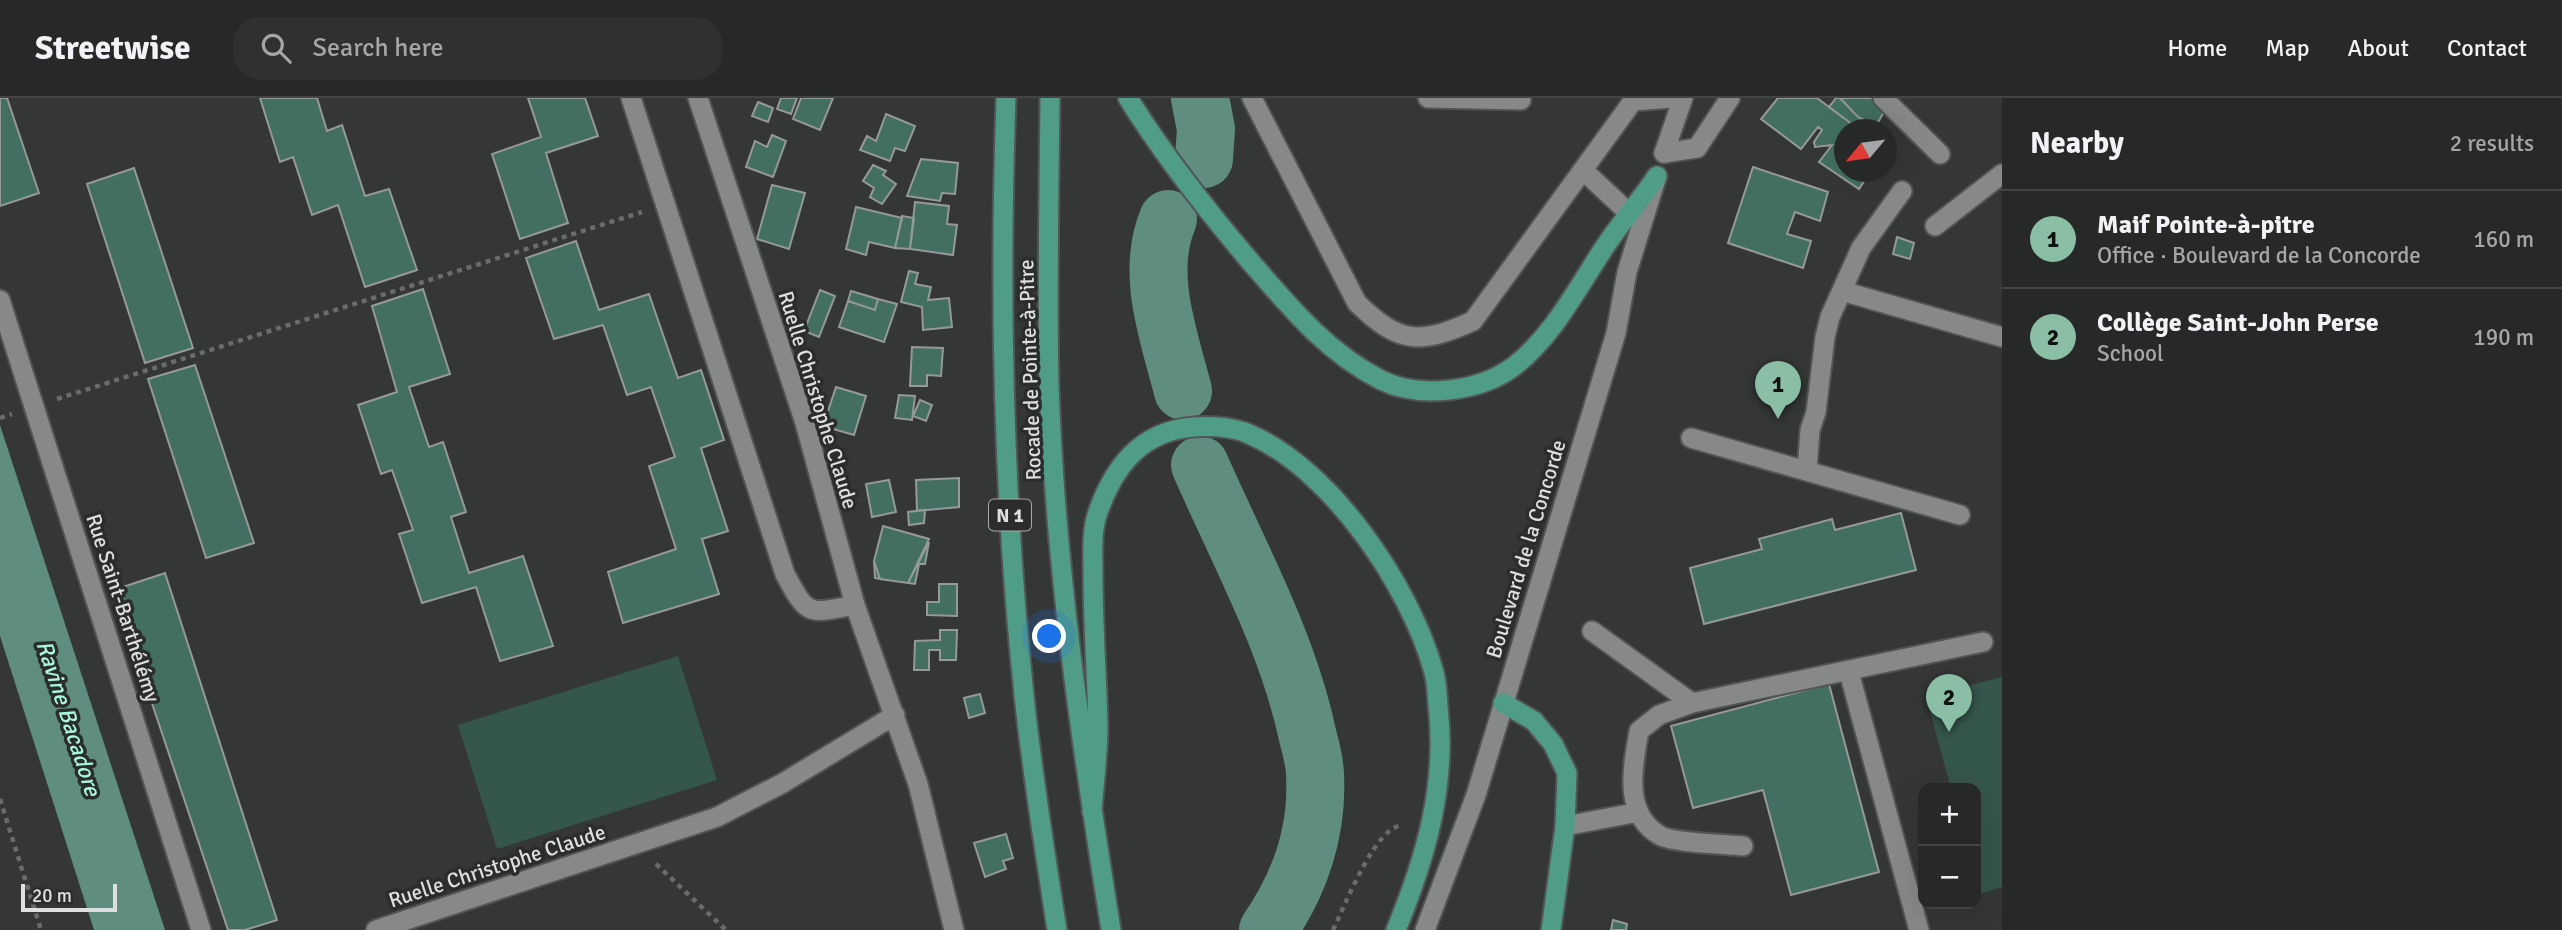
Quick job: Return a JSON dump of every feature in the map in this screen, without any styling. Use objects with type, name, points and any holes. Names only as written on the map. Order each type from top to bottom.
[{"type":"highway","name":"Rocade de Pointe-à-Pitre","points":[[1006,98],[1004,208],[1010,527],[1024,695],[1057,930]]},
{"type":"highway","name":"Rocade de Pointe-à-Pitre","points":[[1050,98],[1049,385],[1064,593],[1077,717],[1111,930]]},
{"type":"highway","points":[[1128,98],[1158,147],[1301,321],[1341,357],[1384,382],[1422,391],[1479,383],[1512,368],[1542,338],[1657,176]]},
{"type":"highway","points":[[1092,812],[1098,730],[1093,622],[1097,515],[1122,463],[1139,446],[1167,430],[1191,427],[1246,432],[1273,446],[1317,482],[1349,518],[1378,556],[1410,608],[1434,671],[1443,743],[1435,820],[1396,930]]},
{"type":"highway","points":[[1503,703],[1534,721],[1553,744],[1567,773],[1565,826],[1551,930]]},
{"type":"street","points":[[631,98],[785,574],[799,601],[810,611],[820,612],[855,605]]},
{"type":"street","name":"Ruelle Christophe Claude","points":[[698,98],[805,423],[855,605],[918,784],[954,930]]},
{"type":"street","points":[[1252,98],[1357,303],[1381,327],[1400,335],[1432,337],[1472,321],[1633,101],[1671,98]]},
{"type":"street","points":[[1428,98],[1521,100]]},
{"type":"street","points":[[1683,98],[1664,153],[1698,148],[1730,98]]},
{"type":"street","points":[[1883,98],[1940,154]]},
{"type":"street","points":[[1584,171],[1631,215]]},
{"type":"street","points":[[1934,226],[2002,174]]},
{"type":"street","name":"Boulevard de la Concorde","points":[[1425,930],[1476,795],[1616,333],[1627,272],[1657,176]]},
{"type":"street","points":[[1807,471],[1810,430],[1816,412],[1825,337],[1861,248],[1902,191]]},
{"type":"street","points":[[1842,291],[2002,337]]},
{"type":"street","name":"Rue Saint-Barthélémy","points":[[0,300],[201,930]]},
{"type":"street","points":[[1691,438],[1960,515]]},
{"type":"street","points":[[1592,631],[1692,703]]},
{"type":"street","points":[[1742,846],[1662,837],[1643,822],[1634,801],[1632,772],[1639,731],[1659,715],[1692,703],[1983,642]]},
{"type":"street","points":[[1849,672],[1919,930]]},
{"type":"street","name":"Ruelle Christophe Claude","points":[[376,930],[717,817],[783,783],[895,715]]},
{"type":"street","points":[[1565,826],[1639,812]]},
{"type":"path","points":[[35,407],[665,205]]},
{"type":"path","points":[[0,418],[13,414]]},
{"type":"path","points":[[0,799],[41,930]]},
{"type":"path","points":[[1333,930],[1378,840],[1386,831],[1400,825]]},
{"type":"path","points":[[635,844],[726,930]]},
{"type":"shaded area","points":[[678,656],[717,780],[497,849],[458,725]]},
{"type":"shaded area","points":[[2002,677],[2002,887],[1981,893],[1981,783],[1950,783],[1926,697]]},
{"type":"water","name":"Ravine Bacadore","points":[[0,425],[165,930],[94,930],[0,636]]},
{"type":"building","points":[[0,98],[7,98],[39,193],[0,206]]},
{"type":"building","points":[[260,98],[317,98],[327,131],[342,125],[365,196],[389,189],[417,270],[365,287],[338,205],[312,215],[293,157],[280,162]]},
{"type":"building","points":[[528,98],[585,98],[598,136],[546,153],[568,223],[520,239],[492,154],[541,137]]},
{"type":"building","points":[[781,98],[797,98],[791,114],[777,109]]},
{"type":"building","points":[[801,98],[833,98],[820,130],[793,119]]},
{"type":"building","points":[[1778,98],[1817,98],[1845,119],[1834,119],[1834,172],[1819,162],[1832,145],[1815,147],[1814,142],[1822,130],[1818,127],[1801,149],[1761,119]]},
{"type":"building","points":[[1836,98],[1840,98],[1862,119],[1845,119],[1829,107]]},
{"type":"building","points":[[1840,98],[1874,98],[1885,110],[1880,119],[1858,117]]},
{"type":"building","points":[[758,102],[773,108],[768,122],[752,116]]},
{"type":"building","points":[[886,114],[915,126],[905,151],[895,148],[890,161],[860,150],[867,136],[876,141]]},
{"type":"building","points":[[772,135],[786,141],[773,177],[746,167],[755,141],[767,147]]},
{"type":"building","points":[[921,159],[958,163],[955,194],[942,193],[940,201],[907,196]]},
{"type":"building","points":[[873,165],[886,171],[883,175],[896,184],[882,204],[870,197],[874,188],[863,181]]},
{"type":"building","points":[[1753,167],[1828,192],[1820,221],[1795,212],[1787,234],[1811,241],[1803,268],[1728,243]]},
{"type":"building","points":[[134,168],[193,348],[145,363],[87,184]]},
{"type":"building","points":[[1849,182],[1864,182],[1859,189]]},
{"type":"building","points":[[772,185],[805,193],[789,249],[757,239]]},
{"type":"building","points":[[915,202],[949,206],[947,224],[957,225],[953,255],[910,249]]},
{"type":"building","points":[[856,207],[902,218],[895,248],[869,242],[866,255],[846,249]]},
{"type":"building","points":[[902,216],[914,218],[910,249],[895,248]]},
{"type":"building","points":[[1897,237],[1914,243],[1910,259],[1893,254]]},
{"type":"building","points":[[576,241],[599,310],[649,294],[678,378],[701,370],[724,440],[701,448],[728,531],[702,539],[719,594],[623,623],[608,572],[676,549],[649,466],[675,457],[651,387],[627,395],[603,325],[554,339],[526,258]]},
{"type":"building","points":[[909,271],[918,273],[915,284],[931,287],[928,300],[949,298],[952,327],[923,330],[922,307],[901,302]]},
{"type":"building","points":[[423,289],[450,374],[409,387],[429,447],[443,442],[466,512],[451,517],[469,573],[523,556],[553,646],[500,661],[476,587],[422,603],[399,534],[413,530],[392,470],[381,474],[358,405],[397,392],[372,306]]},
{"type":"building","points":[[820,290],[835,296],[819,337],[804,331]]},
{"type":"building","points":[[851,291],[878,299],[875,310],[848,301]]},
{"type":"building","points":[[878,299],[897,304],[884,342],[839,327],[848,301],[875,310]]},
{"type":"building","points":[[912,347],[943,348],[941,376],[927,375],[927,386],[910,386]]},
{"type":"building","points":[[195,365],[254,543],[206,558],[148,379]]},
{"type":"building","points":[[836,387],[866,396],[854,435],[823,426]]},
{"type":"building","points":[[899,395],[915,396],[912,420],[895,418]]},
{"type":"building","points":[[920,400],[932,405],[926,421],[913,416]]},
{"type":"building","points":[[959,478],[959,507],[917,511],[916,480]]},
{"type":"building","points":[[889,480],[896,512],[872,517],[866,484]]},
{"type":"building","points":[[925,510],[924,523],[909,525],[908,512]]},
{"type":"building","points":[[1901,513],[1916,570],[1704,624],[1690,568],[1762,549],[1759,539],[1832,519],[1835,530]]},
{"type":"building","points":[[883,526],[929,539],[908,583],[880,579],[874,561]]},
{"type":"building","points":[[929,542],[925,564],[919,564],[915,584],[908,583]]},
{"type":"building","points":[[874,561],[880,579],[875,578]]},
{"type":"building","points":[[165,573],[277,920],[245,930],[228,930],[114,590]]},
{"type":"building","points":[[939,584],[957,584],[957,616],[927,615],[927,602],[939,602]]},
{"type":"building","points":[[940,630],[957,630],[956,660],[940,660],[940,650],[929,650],[929,670],[914,670],[915,641],[940,640]]},
{"type":"building","points":[[1829,684],[1879,872],[1791,895],[1763,790],[1693,808],[1671,726]]},
{"type":"building","points":[[980,694],[985,713],[969,718],[964,698]]},
{"type":"building","points":[[1006,834],[1013,858],[1003,861],[1006,869],[985,877],[974,843]]},
{"type":"building","points":[[1613,920],[1627,924],[1626,930],[1611,930]]},
{"type":"waterway","points":[[1200,98],[1206,129],[1204,159]]},
{"type":"waterway","points":[[1168,219],[1161,240],[1159,283],[1166,327],[1183,391]]},
{"type":"waterway","points":[[1200,465],[1287,664],[1314,764],[1315,796],[1305,856],[1298,876],[1268,930]]},
{"type":"place","name":"Maif Pointe-à-pitre","points":[[1778,419]]},
{"type":"place","name":"Collège Saint-John Perse","points":[[1949,732]]}]
